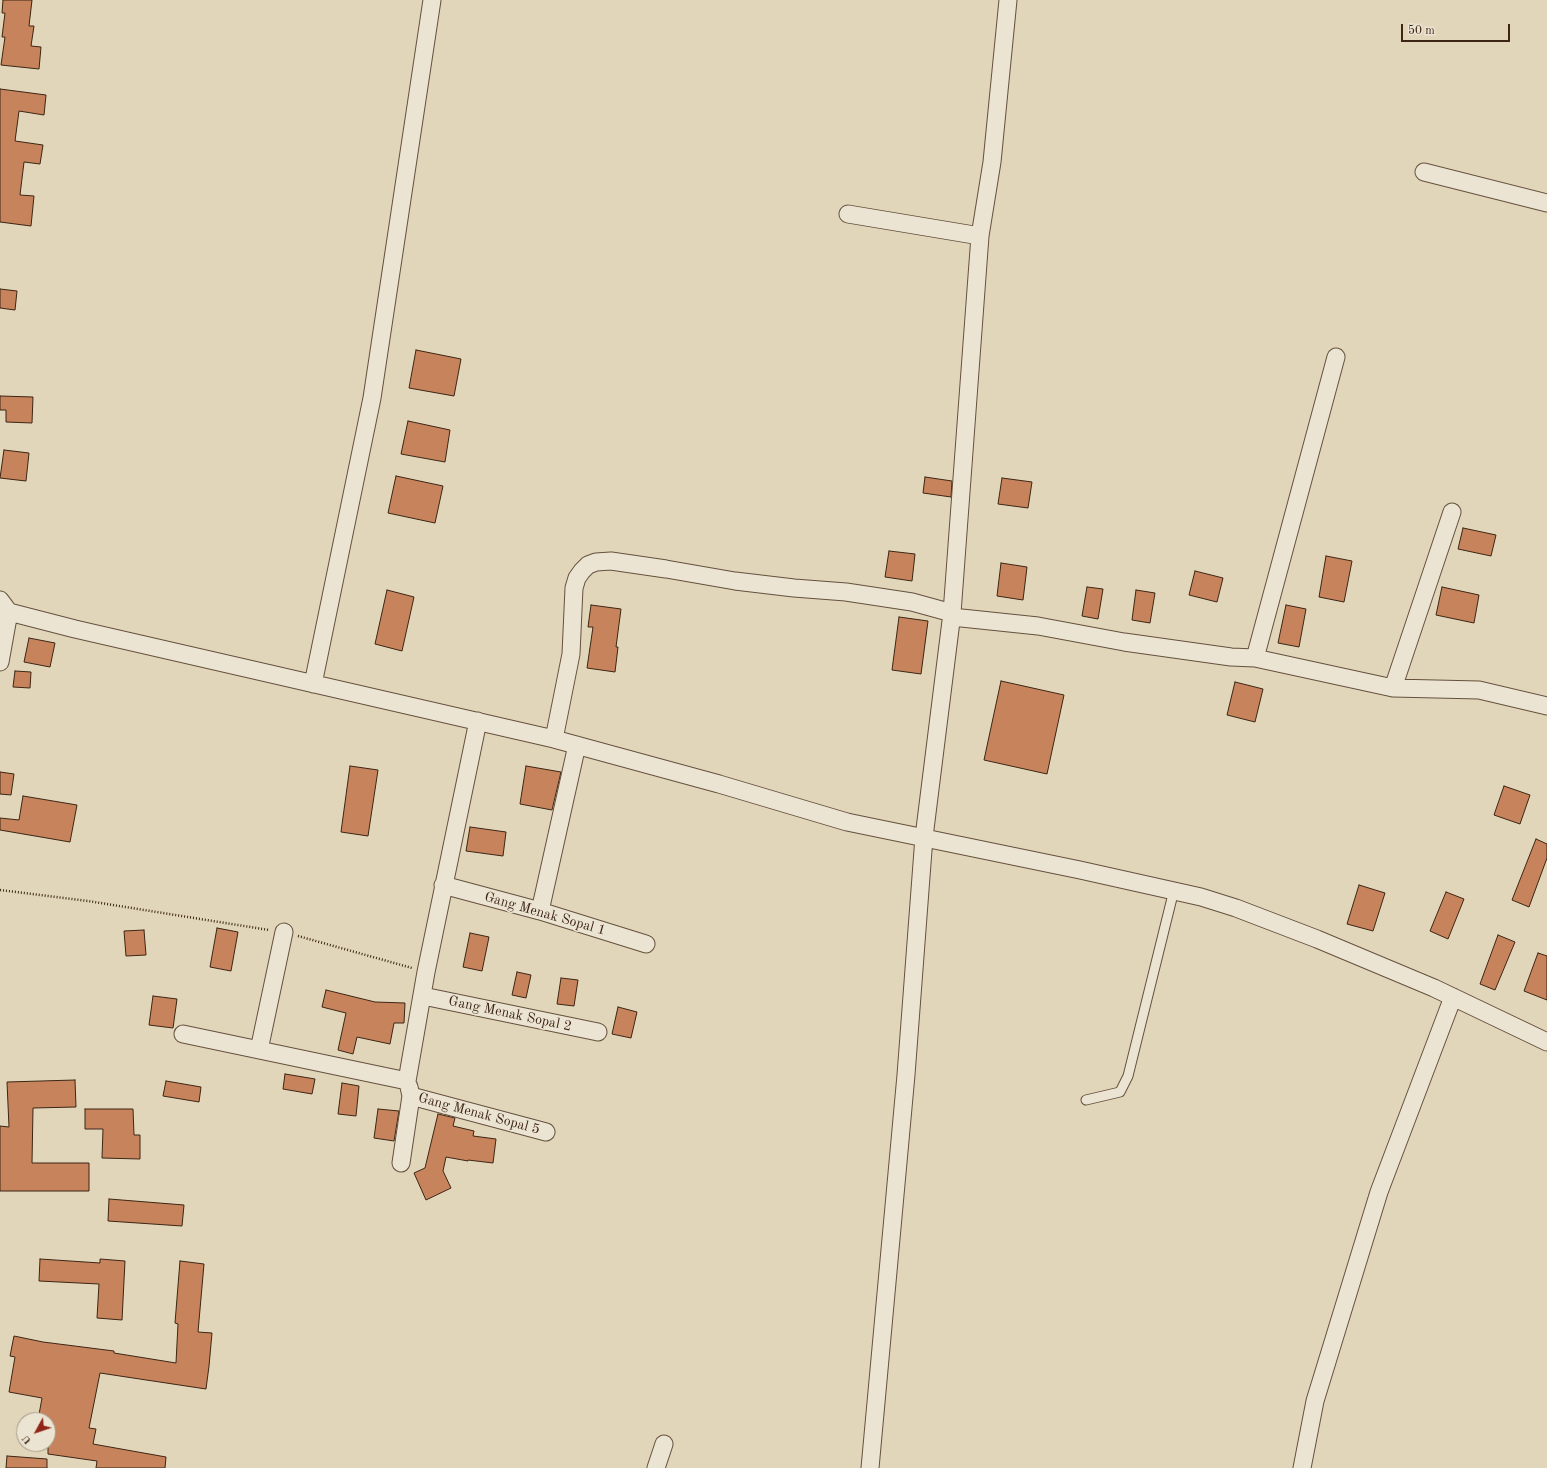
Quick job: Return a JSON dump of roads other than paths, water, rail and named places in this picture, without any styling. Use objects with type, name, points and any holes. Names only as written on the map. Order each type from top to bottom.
[{"type":"street","points":[[313,684],[372,398],[432,0]]},
{"type":"street","points":[[870,1468],[906,1075],[924,837],[960,617],[980,236],[992,162],[1008,0]]},
{"type":"street","points":[[1424,172],[1547,203]]},
{"type":"street","points":[[848,214],[980,236]]},
{"type":"street","points":[[1255,658],[1336,357]]},
{"type":"street","points":[[1393,688],[1452,512]]},
{"type":"street","points":[[554,739],[571,654],[574,588],[577,578],[588,565],[596,562],[610,561],[666,568],[735,581],[846,592],[912,602],[960,617],[1038,626],[1124,642],[1255,658],[1393,688],[1479,690],[1547,706]]},
{"type":"street","points":[[0,662],[5,606],[74,629],[554,739],[719,784],[847,822],[1174,890],[1229,906],[1278,924],[1426,985],[1547,1042]]},
{"type":"street","points":[[401,1163],[409,1089],[426,972],[478,721]]},
{"type":"street","points":[[540,911],[577,745]]},
{"type":"street","name":"Gang Menak Sopal 1","points":[[443,885],[540,911],[646,944]]},
{"type":"street","points":[[259,1050],[284,932]]},
{"type":"street","name":"Gang Menak Sopal 2","points":[[423,996],[598,1032]]},
{"type":"street","points":[[1302,1468],[1315,1401],[1379,1192],[1453,997]]},
{"type":"street","name":"Gang Menak Sopal 5","points":[[183,1034],[259,1050],[409,1089],[546,1132]]},
{"type":"street","points":[[656,1468],[664,1444]]},
{"type":"lane","points":[[1086,1100],[1120,1092],[1128,1076],[1174,890]]}]
